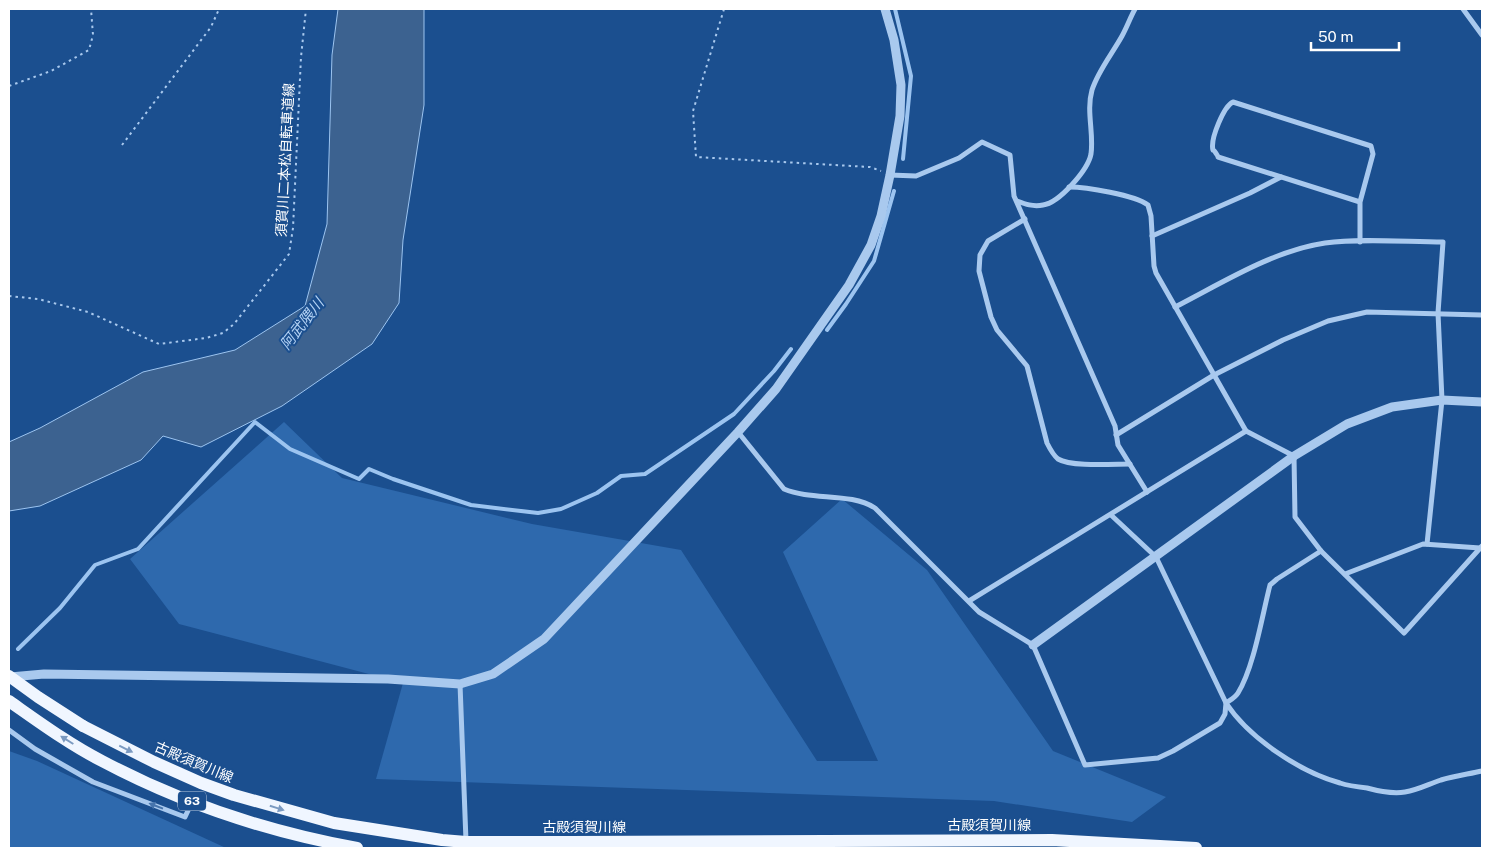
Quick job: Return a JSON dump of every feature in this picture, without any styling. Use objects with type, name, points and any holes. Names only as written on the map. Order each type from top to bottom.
[{"type":"main road","name":"古殿須賀川線","points":[[9,676],[83,726],[201,783],[287,811],[334,823],[373,830],[466,842],[1052,840],[1196,848]]},
{"type":"main road","name":"63","points":[[9,701],[102,761],[192,801],[295,835],[357,848]]},
{"type":"street","points":[[9,676],[44,674],[388,679],[460,684],[493,674],[544,638],[738,432],[776,389],[849,285],[871,245],[890,175],[900,116],[901,85],[894,40],[885,9]]},
{"type":"street","points":[[1017,201],[1033,206],[1052,202],[1069,187],[1088,163],[1091,153],[1089,100],[1093,87],[1135,9]]},
{"type":"street","points":[[1463,9],[1482,35]]},
{"type":"street","points":[[1360,202],[1218,157],[1213,145],[1218,126],[1226,108],[1233,102],[1372,146],[1373,154],[1360,202],[1360,242]]},
{"type":"street","points":[[890,175],[916,176],[960,158],[982,142],[1010,155],[1014,196],[1115,426],[1118,445],[1147,492]]},
{"type":"street","points":[[1152,236],[1250,193],[1281,177]]},
{"type":"street","points":[[1069,187],[1083,187],[1145,203],[1150,209],[1156,273],[1246,431],[1294,456]]},
{"type":"street","points":[[1024,219],[988,241],[980,255],[979,271],[991,317],[997,330],[1027,366],[1047,443],[1052,452],[1058,458],[1069,463],[1130,464]]},
{"type":"street","points":[[1175,308],[1283,254],[1325,243],[1443,242],[1438,313],[1442,400],[1427,544]]},
{"type":"street","points":[[1116,435],[1214,375],[1283,340],[1328,321],[1367,312],[1482,315]]},
{"type":"street","points":[[1033,645],[1294,456],[1347,424],[1392,407],[1442,400],[1482,402]]},
{"type":"street","points":[[969,601],[1246,431]]},
{"type":"street","points":[[738,432],[784,489],[796,494],[867,503],[875,508],[979,612],[1033,645],[1085,764],[1158,758],[1220,723],[1225,714],[1226,703]]},
{"type":"street","points":[[1294,456],[1295,517],[1321,551],[1404,633],[1481,547]]},
{"type":"street","points":[[1111,515],[1156,557],[1226,703],[1233,714],[1259,740],[1284,757],[1340,783],[1378,791],[1404,792],[1442,780],[1482,771]]},
{"type":"street","points":[[1345,574],[1423,544],[1481,547]]},
{"type":"street","points":[[1226,703],[1235,697],[1248,670],[1270,585],[1321,551]]},
{"type":"street","points":[[460,684],[466,842]]},
{"type":"street","points":[[9,730],[35,749],[93,782],[185,817],[192,801]]},
{"type":"path","points":[[9,86],[51,71],[89,50],[93,35],[91,9]]},
{"type":"path","points":[[122,145],[211,27],[219,9]]},
{"type":"path","name":"須賀川二本松自転車道線","points":[[9,296],[38,299],[88,312],[159,344],[206,338],[223,333],[234,324],[289,254],[293,228],[301,57],[306,9]]},
{"type":"path","points":[[724,9],[693,111],[696,156],[870,167],[890,175]]},
{"type":"shaded area","points":[[284,422],[342,478],[532,524],[681,550],[817,761],[878,761],[783,552],[842,499],[927,570],[1053,751],[1166,797],[1132,822],[994,801],[376,779],[403,683],[179,624],[130,559]]},
{"type":"shaded area","points":[[9,751],[37,761],[226,848],[9,848]]},
{"type":"water","name":"阿武隈川","points":[[338,9],[424,9],[424,105],[403,240],[399,303],[372,344],[282,406],[201,447],[163,436],[141,460],[40,506],[9,511],[9,442],[40,428],[143,372],[235,350],[305,306],[327,224],[332,55]]},
{"type":"waterway","points":[[895,9],[911,76],[903,159]]},
{"type":"waterway","points":[[827,330],[874,261],[894,191]]},
{"type":"waterway","points":[[18,649],[60,608],[95,565],[138,549],[255,422],[290,449],[359,479],[369,469],[471,505],[538,513],[561,509],[597,493],[621,476],[645,474],[734,414],[774,371],[791,349]]}]
